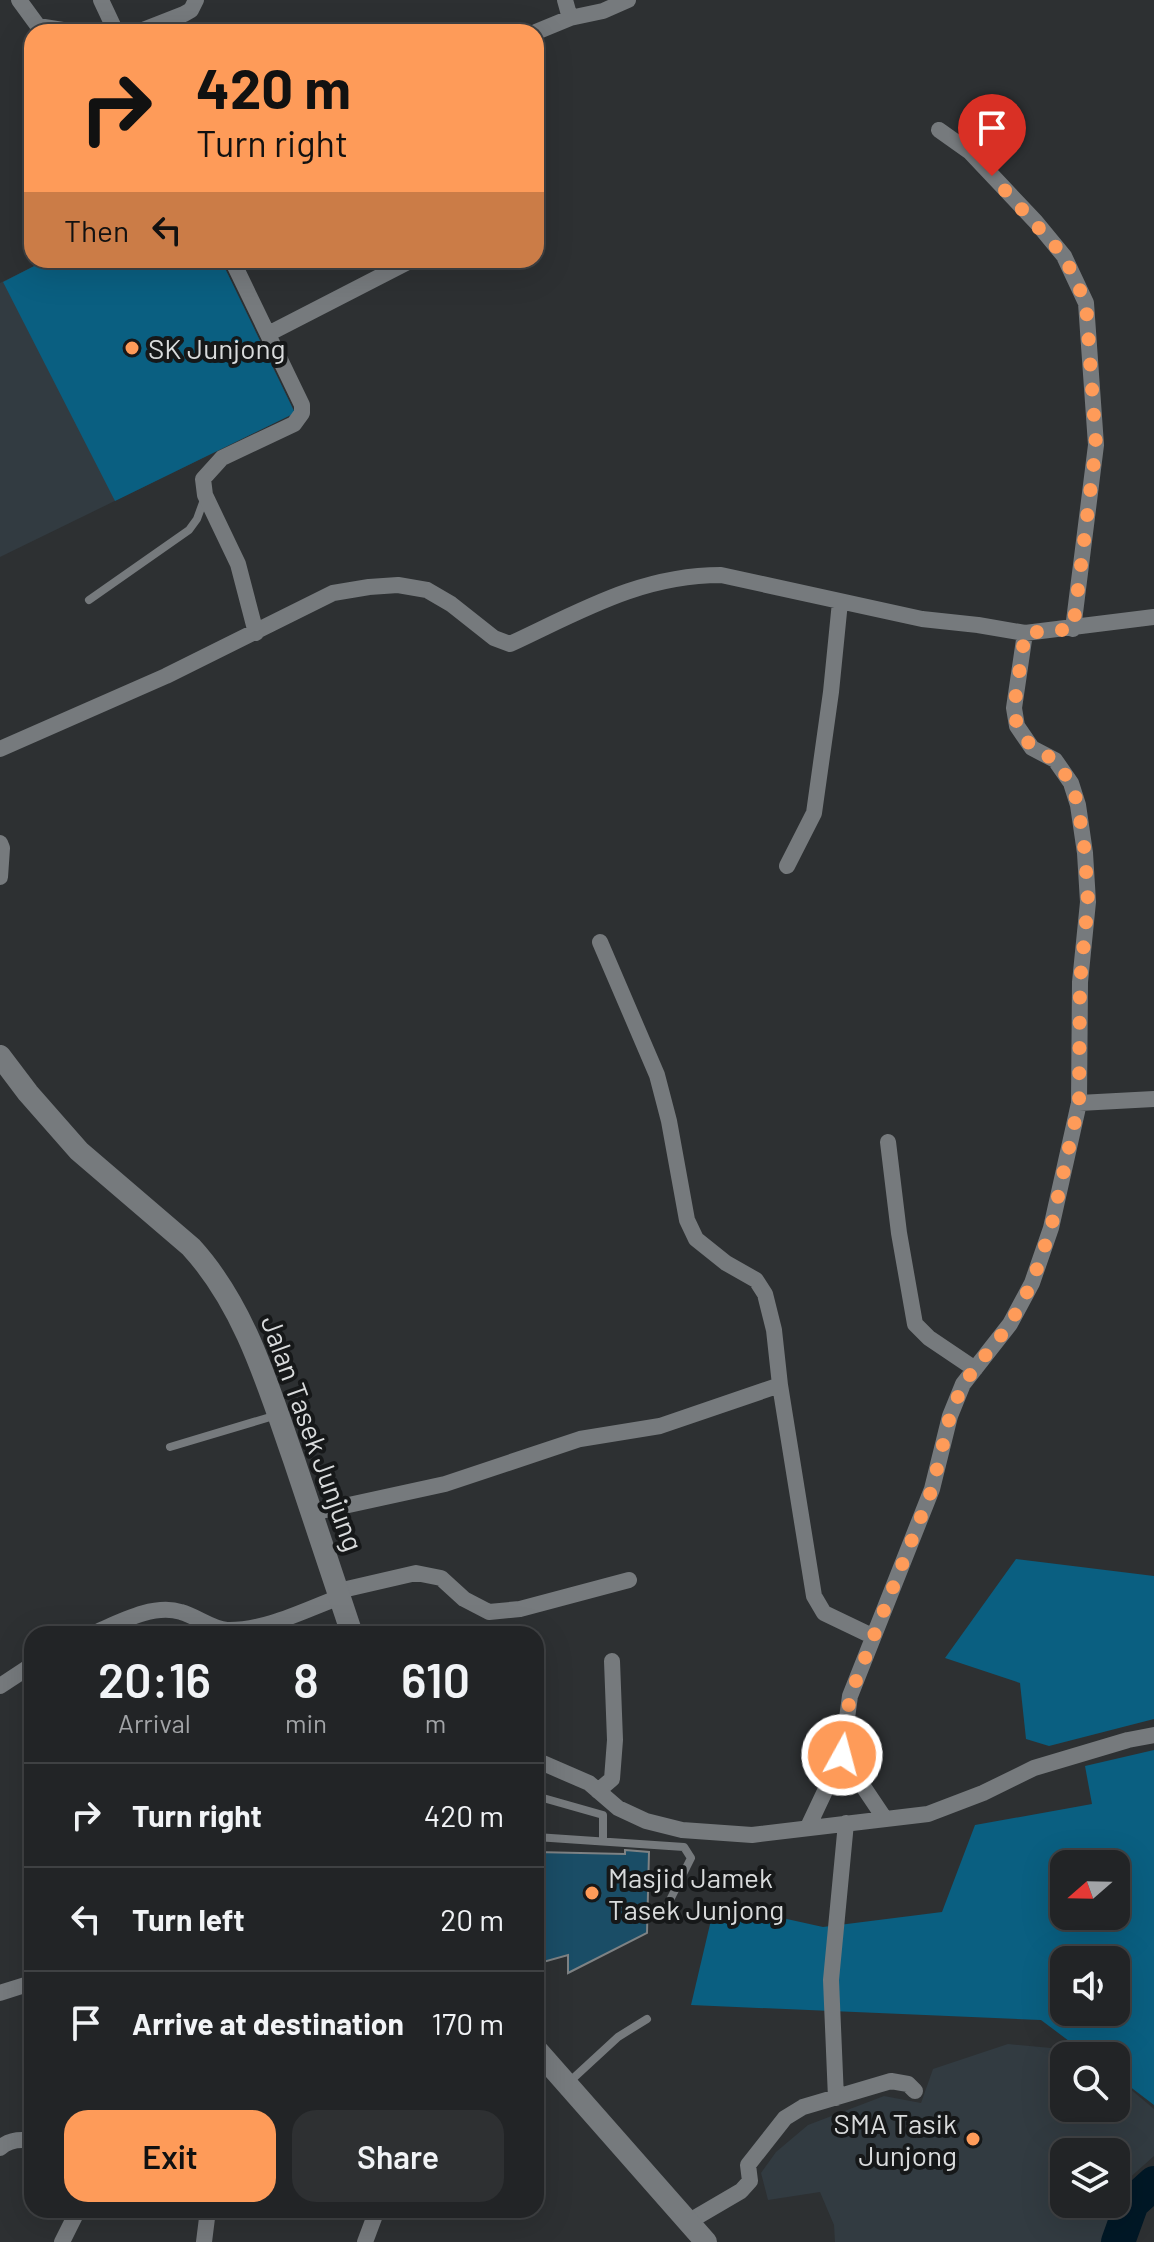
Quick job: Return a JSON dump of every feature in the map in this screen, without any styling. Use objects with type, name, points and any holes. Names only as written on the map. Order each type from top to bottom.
[{"type":"main road","name":"Jalan Tasek Junjung","points":[[0,1056],[79,1151],[207,1264],[240,1319],[278,1414],[349,1626]]},
{"type":"main road","points":[[544,2058],[706,2242]]},
{"type":"street","points":[[19,0],[35,24]]},
{"type":"street","points":[[101,0],[112,24]]},
{"type":"street","points":[[158,24],[191,10],[196,0]]},
{"type":"street","points":[[565,0],[570,18]]},
{"type":"street","points":[[544,29],[628,0]]},
{"type":"street","points":[[939,130],[970,152],[1036,222],[1064,256],[1086,303],[1096,445],[1073,629]]},
{"type":"street","points":[[236,268],[302,405],[300,419],[222,458],[203,479],[205,495],[238,564],[256,633]]},
{"type":"street","points":[[268,334],[396,268]]},
{"type":"street","points":[[0,749],[166,676],[333,593],[369,587],[398,585],[427,590],[451,604],[494,638],[510,644],[640,586],[691,575],[733,577],[922,619],[1025,633],[1154,617]]},
{"type":"street","points":[[787,866],[814,813],[840,602]]},
{"type":"street","points":[[808,1827],[842,1755],[850,1696],[932,1489],[950,1416],[963,1384],[1010,1324],[1032,1283],[1051,1228],[1079,1103],[1080,982],[1088,902],[1085,853],[1078,805],[1071,783],[1055,760],[1032,748],[1017,726],[1014,708],[1025,633]]},
{"type":"street","points":[[0,843],[0,877]]},
{"type":"street","points":[[600,942],[657,1075],[669,1121],[687,1220],[696,1239],[708,1251],[756,1280],[765,1294],[774,1330],[814,1596],[824,1613],[872,1636]]},
{"type":"street","points":[[1079,1103],[1154,1099]]},
{"type":"street","points":[[888,1142],[899,1233],[915,1324],[929,1338],[975,1369]]},
{"type":"street","points":[[312,1513],[445,1484],[580,1439],[660,1426],[780,1385]]},
{"type":"street","points":[[255,1626],[276,1621],[339,1594],[416,1573],[441,1578],[464,1599],[489,1612],[520,1609],[629,1580]]},
{"type":"street","points":[[112,1626],[150,1611],[178,1610],[214,1626]]},
{"type":"street","points":[[598,1791],[612,1779],[615,1740],[612,1661]]},
{"type":"street","points":[[0,1686],[24,1670]]},
{"type":"street","points":[[544,1763],[589,1783],[618,1808],[646,1821],[682,1830],[752,1835],[928,1814],[983,1793],[1034,1768],[1154,1735]]},
{"type":"street","points":[[842,1755],[885,1819]]},
{"type":"street","points":[[836,2098],[831,1980],[846,1823]]},
{"type":"street","points":[[0,1993],[24,1985]]},
{"type":"street","points":[[688,2222],[741,2191],[750,2181],[748,2165],[785,2118],[803,2107],[891,2081],[908,2084],[915,2091]]},
{"type":"street","points":[[0,2148],[24,2139]]},
{"type":"street","points":[[62,2242],[74,2218]]},
{"type":"street","points":[[204,2242],[207,2218]]},
{"type":"street","points":[[365,2242],[374,2218]]},
{"type":"lane","points":[[89,600],[189,530],[197,519],[205,495]]},
{"type":"lane","points":[[170,1447],[278,1414]]},
{"type":"lane","points":[[544,1798],[603,1815],[603,1841]]},
{"type":"lane","points":[[544,1837],[684,1847],[691,1858],[663,1914]]},
{"type":"lane","points":[[567,2085],[618,2037],[647,2019]]},
{"type":"shaded area","name":"SK Junjong","points":[[30,268],[225,268],[295,413],[0,557],[0,283]]},
{"type":"shaded area","name":"SK Junjong","points":[[30,268],[225,268],[295,413],[115,501],[3,282]]},
{"type":"shaded area","points":[[1016,1559],[1154,1576],[1154,1719],[1049,1746],[1026,1739],[1020,1683],[945,1658]]},
{"type":"shaded area","points":[[1154,1750],[1154,2105],[1130,2087],[1130,2042],[1070,2042],[1041,2020],[691,2005],[715,1903],[823,1927],[942,1912],[975,1825],[1092,1804],[1085,1766]]},
{"type":"shaded area","name":"SMA Tasik Junjong","points":[[1008,2044],[1050,2048],[1050,2122],[1130,2122],[1130,2089],[1154,2109],[1154,2156],[1130,2177],[1130,2138],[1050,2138],[1050,2218],[1108,2218],[1105,2242],[835,2242],[834,2225],[820,2192],[768,2200],[761,2173],[776,2152],[808,2125],[884,2096],[921,2103],[933,2069]]},
{"type":"building","name":"Masjid Jamek Tasek Junjong","points":[[625,1850],[649,1852],[647,1933],[568,1973],[568,1955],[544,1962],[544,1852],[625,1854]]},
{"type":"waterway","points":[[1118,2242],[1132,2203],[1154,2183]]},
{"type":"place","name":"SK Junjong","points":[[132,348]]},
{"type":"place","name":"Masjid Jamek Tasek Junjong","points":[[592,1893]]},
{"type":"place","name":"SMA Tasik Junjong","points":[[973,2139]]},
{"type":"route","points":[[842,1755],[850,1696],[932,1489],[950,1416],[963,1384],[1010,1324],[1032,1283],[1051,1228],[1079,1103],[1080,982],[1088,902],[1078,805],[1071,783],[1055,760],[1025,741],[1017,726],[1014,708],[1025,633],[1073,629],[1096,445],[1086,303],[1064,256],[992,176]]}]
